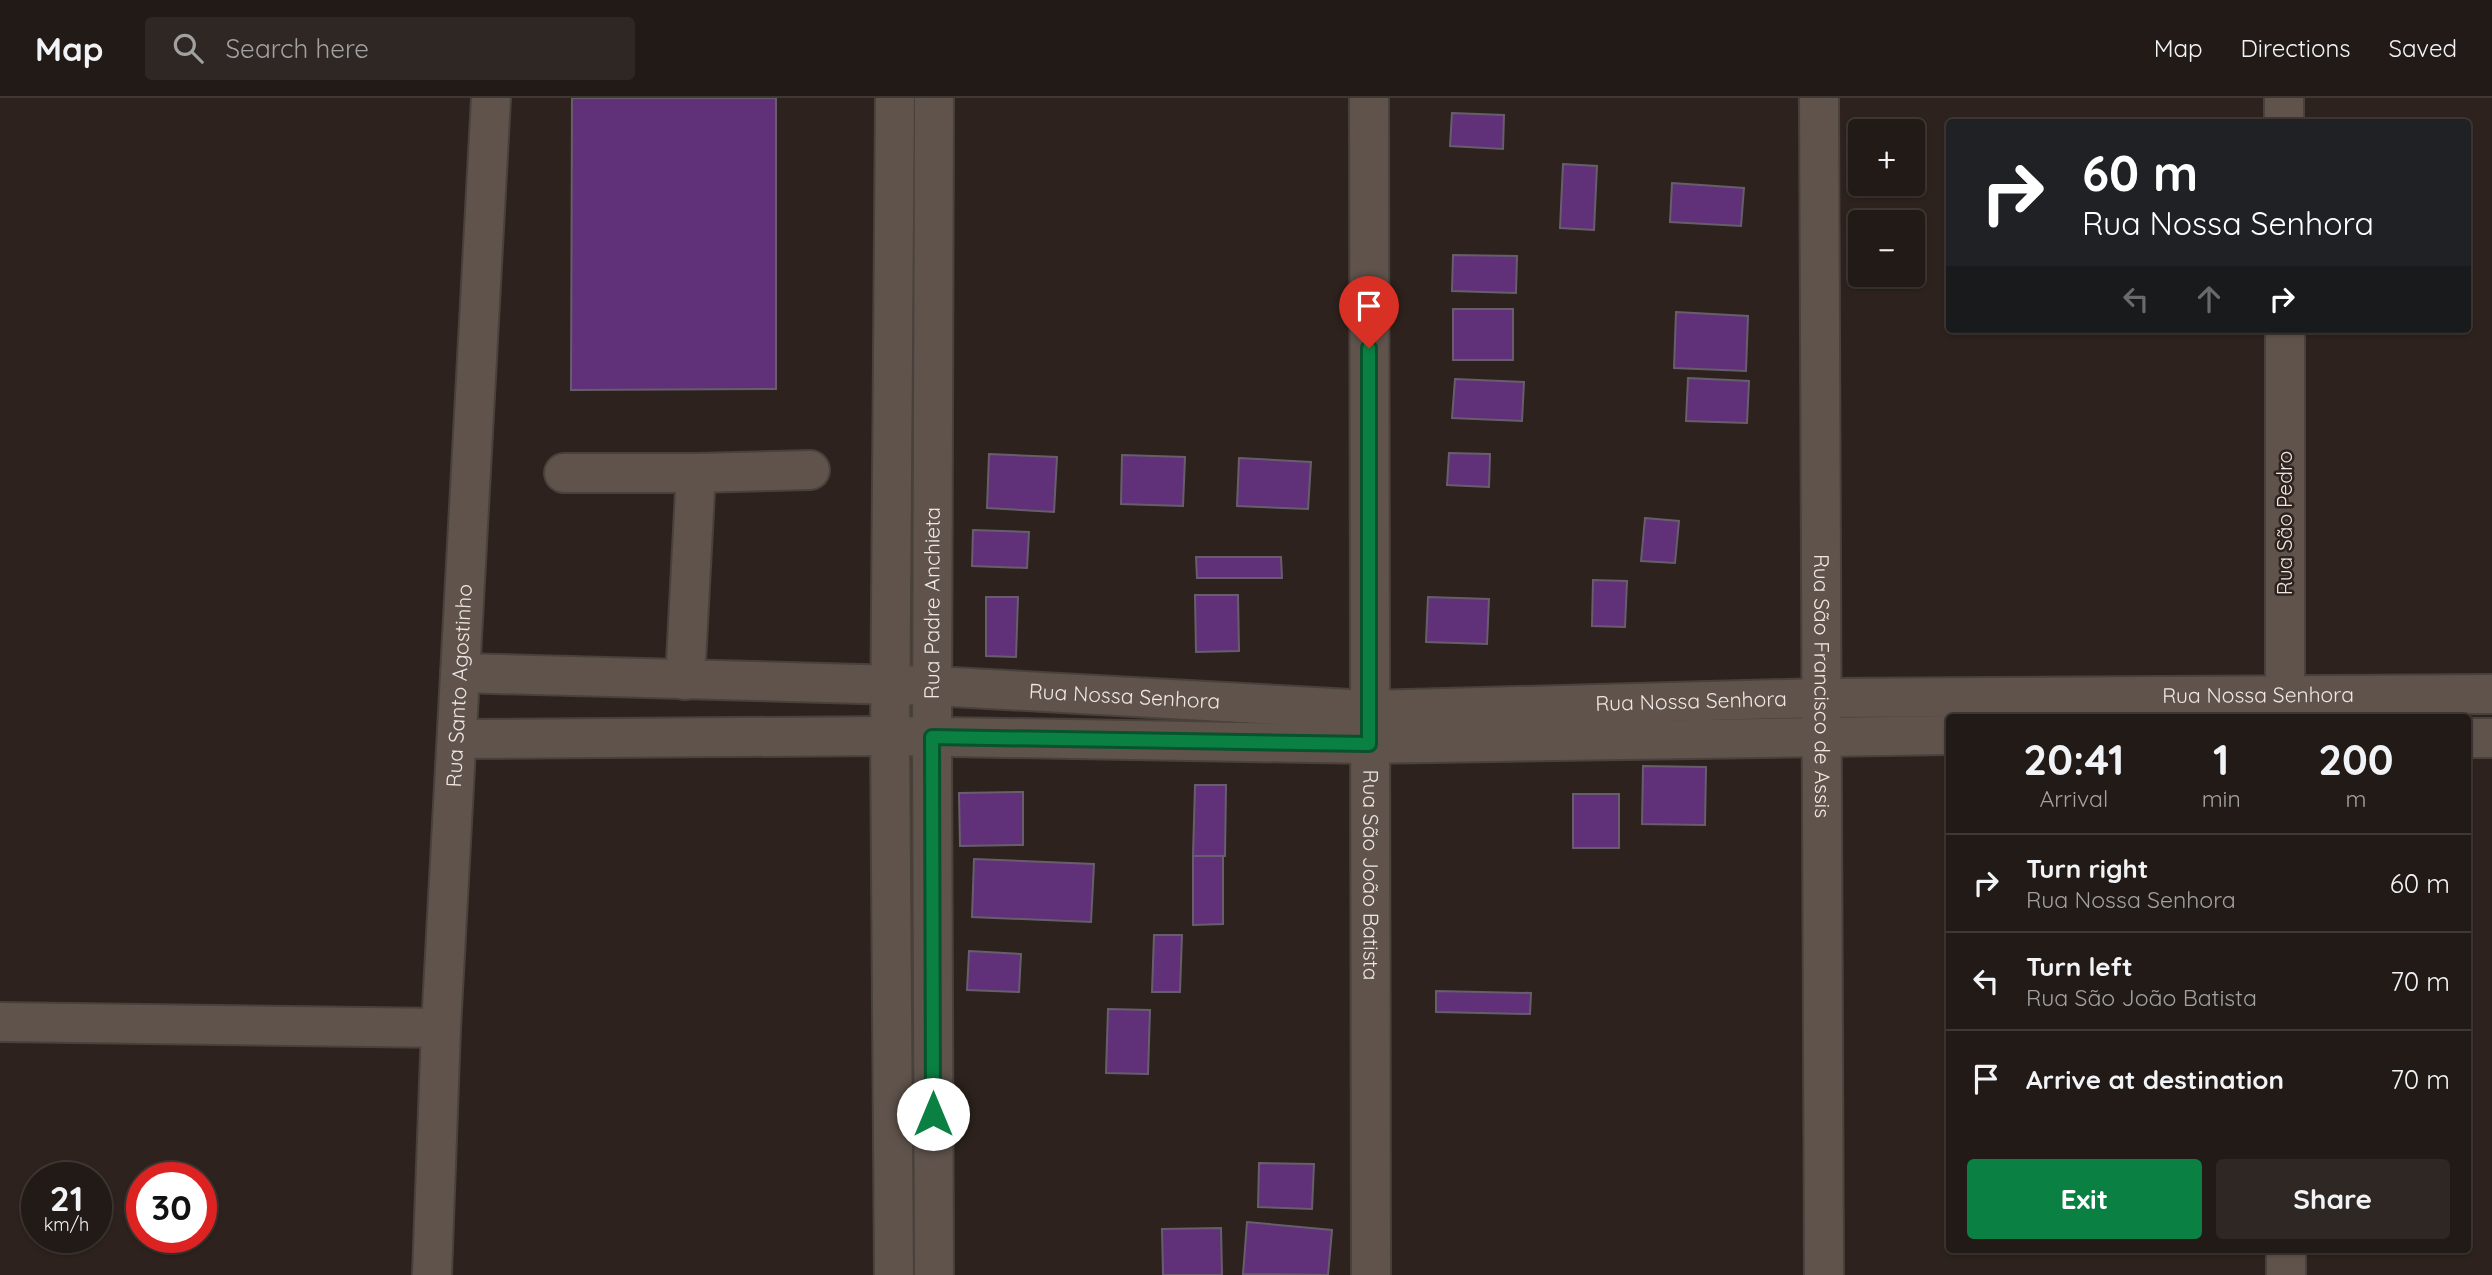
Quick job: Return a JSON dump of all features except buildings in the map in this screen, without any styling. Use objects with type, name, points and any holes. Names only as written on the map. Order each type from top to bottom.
[{"type":"street","name":"Rua Santo Agostinho","points":[[432,1275],[441,1028],[491,98]]},
{"type":"street","name":"Rua Padre Anchieta","points":[[894,98],[890,736],[894,1275]]},
{"type":"street","name":"Rua Padre Anchieta","points":[[934,98],[934,1275]]},
{"type":"street","name":"Rua São João Batista","points":[[1369,98],[1371,1275]]},
{"type":"street","name":"Rua São Francisco de Assis","points":[[1819,98],[1824,1275]]},
{"type":"street","points":[[2284,98],[2284,119]]},
{"type":"street","name":"Rua São Pedro","points":[[2285,333],[2285,707]]},
{"type":"street","points":[[564,473],[810,470]]},
{"type":"street","points":[[646,738],[668,679],[696,473]]},
{"type":"street","name":"Rua Nossa Senhora","points":[[460,673],[934,686],[1369,727]]},
{"type":"street","name":"Rua Nossa Senhora","points":[[457,739],[932,737],[1821,717],[2076,707],[2285,707],[2492,694]]},
{"type":"street","name":"Rua Nossa Senhora","points":[[1821,717],[1946,734]]},
{"type":"street","points":[[2471,738],[2492,738]]},
{"type":"street","points":[[0,1022],[441,1028]]},
{"type":"street","points":[[2286,1253],[2286,1275]]},
{"type":"route","points":[[933,1114],[932,737],[1369,744],[1369,348]]}]
